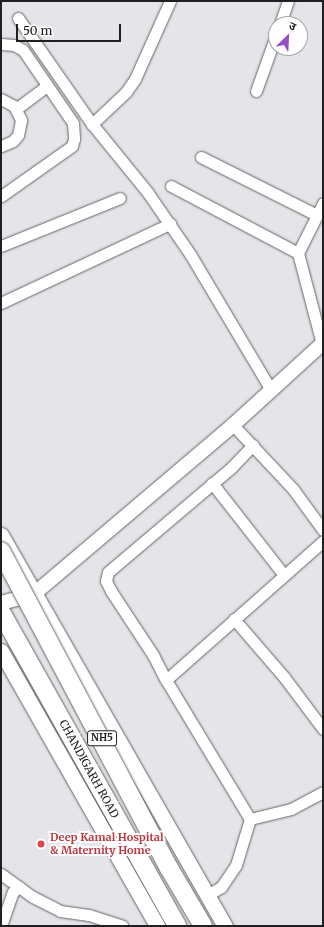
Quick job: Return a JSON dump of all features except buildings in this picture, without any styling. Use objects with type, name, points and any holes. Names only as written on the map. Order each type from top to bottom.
[{"type":"highway","name":"NH5","points":[[1,550],[169,868],[203,926]]},
{"type":"highway","name":"CHANDIGARH ROAD","points":[[1,612],[176,926]]},
{"type":"main road","points":[[1,535],[206,896],[225,926]]},
{"type":"main road","points":[[1,651],[157,926]]},
{"type":"street","points":[[92,124],[126,92],[135,79],[170,1]]},
{"type":"street","points":[[283,16],[288,1]]},
{"type":"street","points":[[18,18],[92,124],[170,224],[214,290],[271,390]]},
{"type":"street","points":[[1,44],[14,45],[23,50],[73,123],[74,139],[72,146],[1,196]]},
{"type":"street","points":[[256,91],[268,56]]},
{"type":"street","points":[[16,108],[47,86]]},
{"type":"street","points":[[1,100],[16,108],[21,120],[18,135],[13,141],[1,146]]},
{"type":"street","points":[[201,157],[318,215]]},
{"type":"street","points":[[171,186],[298,252]]},
{"type":"street","points":[[1,246],[120,198]]},
{"type":"street","points":[[1,603],[34,594],[233,425],[323,344],[298,252],[323,203]]},
{"type":"street","points":[[1,303],[170,224]]},
{"type":"street","points":[[233,425],[293,489],[323,530]]},
{"type":"street","points":[[206,896],[221,887],[236,865],[250,819],[166,680],[153,654],[121,609],[106,581],[108,572],[116,563],[171,520],[253,445]]},
{"type":"street","points":[[212,483],[284,575]]},
{"type":"street","points":[[166,680],[323,541]]},
{"type":"street","points":[[234,619],[284,677],[323,730]]},
{"type":"street","points":[[250,819],[291,809],[323,792]]},
{"type":"street","points":[[1,874],[19,887],[60,911],[95,916],[122,926]]},
{"type":"street","points":[[1,926],[13,892],[19,887]]},
{"type":"place","name":"Deep Kamal Hospital & Maternity Home","points":[[41,844]]}]
